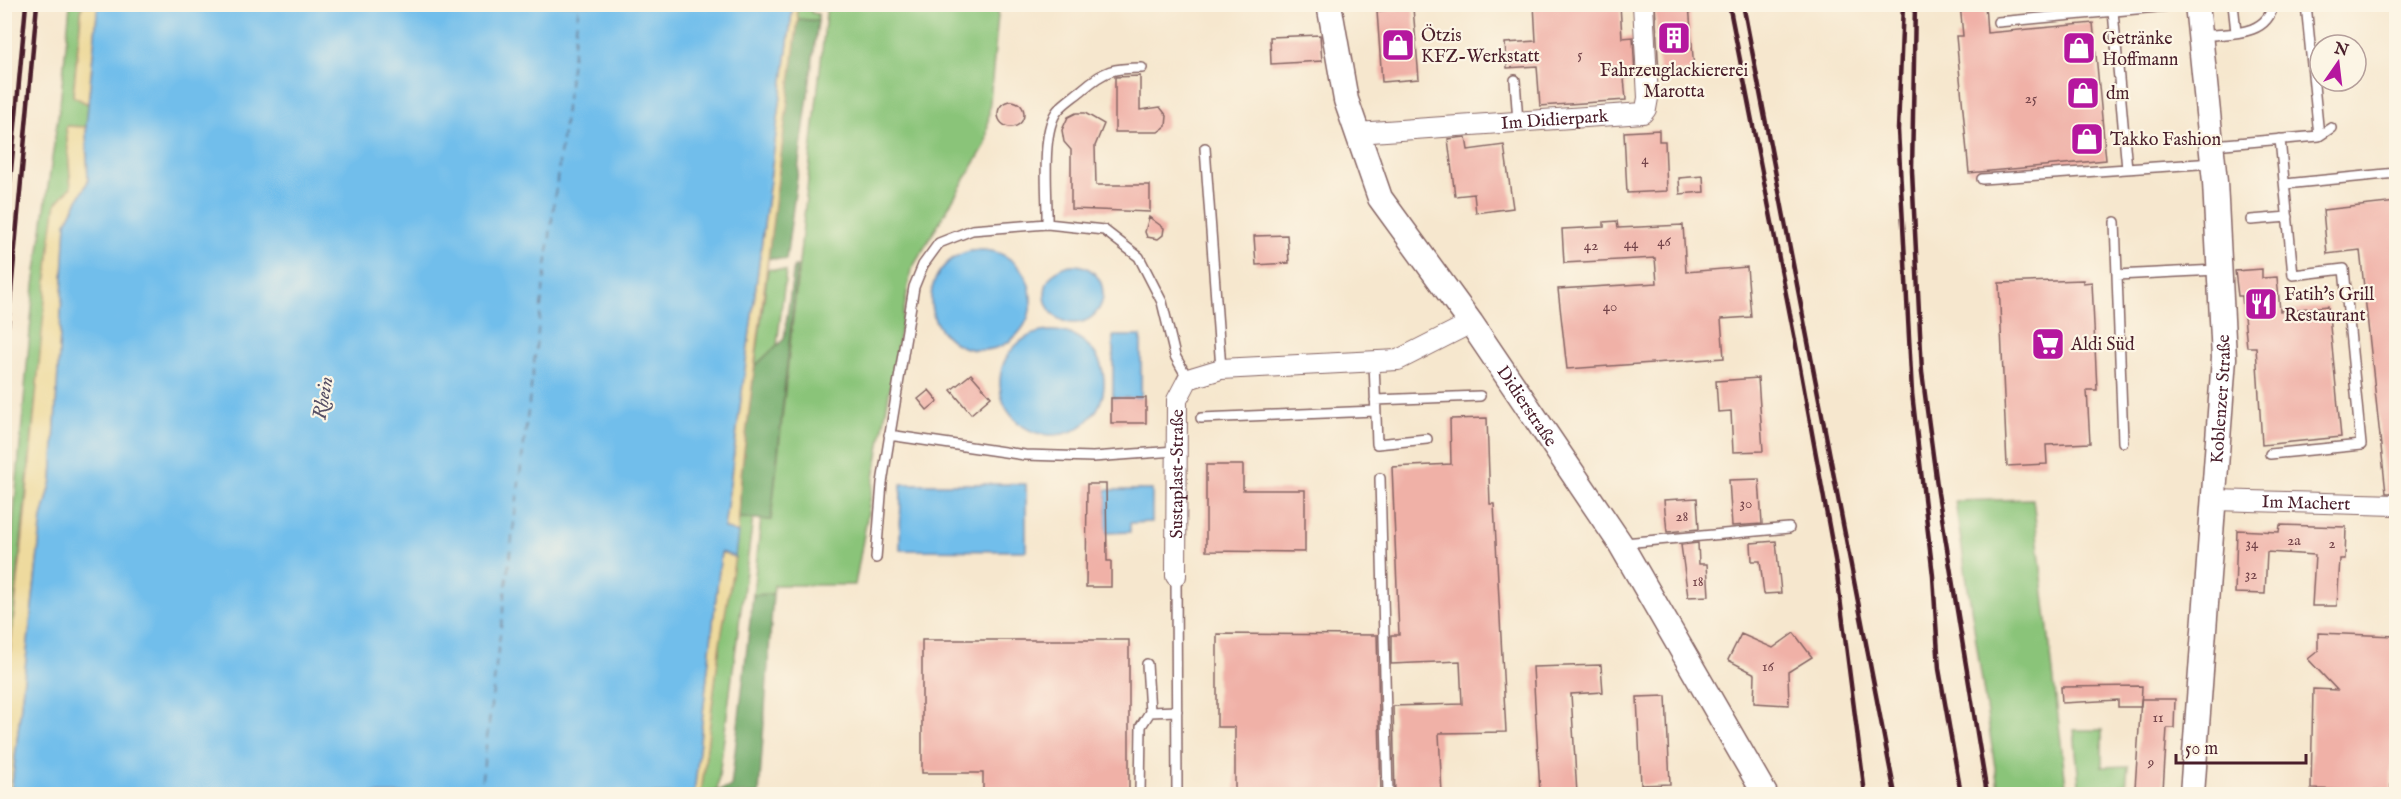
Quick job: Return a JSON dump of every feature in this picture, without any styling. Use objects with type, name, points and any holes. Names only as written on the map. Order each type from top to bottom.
[{"type":"street","name":"Didierstraße","points":[[1329,4],[1346,100],[1380,198],[1471,324],[1620,543],[1765,795]]},
{"type":"street","name":"Im Didierpark","points":[[1357,133],[1643,113],[1648,98],[1643,4]]},
{"type":"street","name":"Koblenzer Straße","points":[[2192,795],[2224,358],[2221,270],[2197,4]]},
{"type":"street","points":[[1188,379],[1221,369],[1398,360],[1471,324]]},
{"type":"street","name":"Sustaplast-Straße","points":[[1176,576],[1177,400],[1188,379]]},
{"type":"street","name":"Im Machert","points":[[2214,500],[2397,505]]},
{"type":"lane","points":[[1998,22],[2189,4]]},
{"type":"lane","points":[[2233,4],[2236,32]]},
{"type":"lane","points":[[2200,36],[2236,32],[2261,26],[2267,19],[2273,4]]},
{"type":"lane","points":[[2306,4],[2319,136]]},
{"type":"lane","points":[[2113,11],[2127,169]]},
{"type":"lane","points":[[1047,224],[1048,138],[1050,124],[1058,110],[1101,74],[1115,68],[1142,68]]},
{"type":"lane","points":[[1515,80],[1518,122]]},
{"type":"lane","points":[[1982,179],[2127,169],[2280,140],[2319,136],[2331,128]]},
{"type":"lane","points":[[2270,454],[2361,445],[2344,270],[2293,275],[2280,140]]},
{"type":"lane","points":[[1205,148],[1221,369]]},
{"type":"lane","points":[[2285,184],[2397,173]]},
{"type":"lane","points":[[2251,220],[2288,217]]},
{"type":"lane","points":[[2115,222],[2123,442]]},
{"type":"lane","points":[[876,558],[889,435],[914,287],[923,265],[939,243],[972,230],[1047,224],[1104,230],[1139,257],[1162,303],[1175,356],[1188,379]]},
{"type":"lane","points":[[2117,275],[2221,270]]},
{"type":"lane","points":[[1374,362],[1377,444],[1426,440]]},
{"type":"lane","points":[[1375,400],[1480,396]]},
{"type":"lane","points":[[1201,418],[1375,411]]},
{"type":"lane","points":[[889,435],[1025,455],[1093,457],[1175,452]]},
{"type":"lane","points":[[1380,478],[1388,795]]},
{"type":"lane","points":[[1620,543],[1789,528]]},
{"type":"lane","name":"Sustaplast-Straße","points":[[1176,576],[1177,795]]},
{"type":"lane","points":[[1140,795],[1140,726],[1150,712],[1147,664]]},
{"type":"lane","points":[[1150,712],[1177,711]]},
{"type":"green space","points":[[6,5],[11,5],[5,91]]},
{"type":"green space","points":[[70,5],[82,5],[73,95],[88,104],[86,127],[66,126],[71,187],[56,204],[5,695],[5,616],[34,286],[61,95]]},
{"type":"green space","points":[[796,5],[809,5],[812,13],[818,14],[818,21],[798,19]]},
{"type":"green space","points":[[827,5],[999,5],[986,144],[911,270],[855,585],[774,585],[773,594],[753,595],[761,519],[771,520]]},
{"type":"green space","points":[[798,19],[818,21],[786,260],[768,258]]},
{"type":"green space","points":[[794,266],[797,266],[771,520],[739,518],[741,475],[755,366],[784,339]]},
{"type":"green space","points":[[768,269],[786,271],[777,345],[755,366]]},
{"type":"green space","points":[[2033,499],[2067,794],[1999,794],[1955,501]]},
{"type":"green space","points":[[739,518],[753,518],[717,791],[701,794],[720,643]]},
{"type":"green space","points":[[773,594],[759,794],[708,794],[731,787],[753,595]]},
{"type":"green space","points":[[2074,730],[2102,730],[2102,767],[2128,766],[2126,785],[2122,785],[2120,794],[2080,794]]},
{"type":"sand","points":[[82,5],[98,5],[88,104],[73,96]]},
{"type":"sand","points":[[793,5],[796,5],[798,19],[741,475],[738,533],[724,529]]},
{"type":"sand","points":[[66,126],[86,127],[88,181],[66,223],[52,481],[42,518],[11,794],[5,794],[5,695],[22,545],[51,237],[56,204],[71,187]]},
{"type":"sand","points":[[721,552],[735,557],[720,643],[701,794],[694,794]]},
{"type":"water","name":"Rhein","points":[[98,4],[793,5],[724,528],[738,533],[735,557],[721,552],[694,794],[11,794],[42,518],[52,481],[66,223],[88,181],[86,127]]},
{"type":"water","points":[[981,250],[1000,254],[1017,264],[1027,281],[1031,300],[1027,319],[1017,336],[1000,346],[981,350],[962,346],[945,336],[935,319],[931,300],[935,281],[945,264],[962,254]]},
{"type":"water","points":[[1074,265],[1085,267],[1098,278],[1103,294],[1101,305],[1090,318],[1074,323],[1063,321],[1050,310],[1045,294],[1047,283],[1058,270]]},
{"type":"water","points":[[1052,331],[1072,335],[1081,340],[1095,354],[1100,363],[1104,383],[1100,403],[1095,412],[1081,426],[1072,431],[1052,435],[1032,431],[1023,426],[1009,412],[1004,403],[1000,383],[1004,363],[1009,354],[1023,340],[1032,335]]},
{"type":"water","points":[[1113,336],[1141,336],[1141,398],[1113,398]]},
{"type":"water","points":[[901,484],[1026,484],[1026,551],[900,550]]},
{"type":"water","points":[[1106,490],[1152,490],[1152,522],[1130,523],[1130,532],[1106,533]]},
{"type":"building","points":[[1534,4],[1620,4],[1622,38],[1633,37],[1635,77],[1624,78],[1626,100],[1540,106],[1537,66],[1507,68],[1505,43],[1536,41]]},
{"type":"building","name":"Fahrzeuglackiererei Marotta","points":[[1655,4],[1689,4],[1694,71],[1659,74]]},
{"type":"building","points":[[1960,4],[1985,4],[1987,33],[2093,23],[2106,160],[1969,173],[1956,36],[1963,36]]},
{"type":"building","name":"Ötzis KFZ-Werkstatt","points":[[1413,8],[1419,79],[1382,82],[1377,11]]},
{"type":"building","points":[[1320,35],[1322,61],[1271,64],[1270,37]]},
{"type":"building","points":[[1140,76],[1140,110],[1160,107],[1167,116],[1166,126],[1158,132],[1115,132],[1115,77]]},
{"type":"building","points":[[1011,101],[1020,105],[1024,114],[1020,123],[1011,127],[1002,123],[998,114],[1002,105]]},
{"type":"building","points":[[1076,113],[1085,113],[1104,124],[1095,146],[1096,185],[1150,185],[1150,212],[1071,209],[1071,150],[1064,142],[1062,130],[1068,117]]},
{"type":"building","points":[[1659,130],[1659,141],[1665,141],[1667,191],[1627,193],[1624,132]]},
{"type":"building","points":[[1466,137],[1468,150],[1504,145],[1513,208],[1476,213],[1474,194],[1455,196],[1448,139]]},
{"type":"building","points":[[1703,176],[1704,192],[1680,194],[1679,178]]},
{"type":"building","points":[[2397,202],[2397,493],[2386,493],[2360,250],[2327,254],[2323,210]]},
{"type":"building","points":[[1149,217],[1164,228],[1163,235],[1158,239],[1147,237],[1145,232]]},
{"type":"building","points":[[1617,221],[1618,228],[1683,225],[1686,272],[1747,267],[1751,317],[1721,319],[1724,358],[1567,369],[1558,289],[1657,283],[1655,258],[1564,263],[1562,229],[1604,227],[1604,222]]},
{"type":"building","points":[[1287,235],[1289,263],[1256,265],[1254,236]]},
{"type":"building","points":[[2262,269],[2262,278],[2277,277],[2280,311],[2328,306],[2341,437],[2262,445],[2256,347],[2247,347],[2242,296],[2238,296],[2235,271]]},
{"type":"building","name":"Aldi Süd","points":[[2083,280],[2083,283],[2092,282],[2097,390],[2087,390],[2090,443],[2046,445],[2047,464],[2007,466],[1999,283]]},
{"type":"building","points":[[971,374],[991,397],[971,414],[951,390]]},
{"type":"building","points":[[1758,378],[1763,451],[1733,452],[1731,411],[1718,412],[1716,381]]},
{"type":"building","points":[[929,390],[938,401],[927,410],[918,399]]},
{"type":"building","points":[[1111,398],[1146,398],[1146,423],[1111,423]]},
{"type":"building","points":[[1487,418],[1490,504],[1494,504],[1506,732],[1439,733],[1442,795],[1395,795],[1393,706],[1462,704],[1460,661],[1391,664],[1391,635],[1399,635],[1392,467],[1451,464],[1450,419]]},
{"type":"building","points":[[1206,465],[1243,465],[1243,490],[1305,490],[1305,552],[1206,551]]},
{"type":"building","points":[[1759,479],[1762,524],[1732,526],[1729,480]]},
{"type":"building","points":[[1087,484],[1106,484],[1107,561],[1111,561],[1111,587],[1086,587]]},
{"type":"building","points":[[1697,498],[1699,529],[1667,532],[1664,500]]},
{"type":"building","points":[[2280,525],[2346,527],[2345,559],[2340,559],[2337,606],[2312,606],[2315,555],[2267,552],[2265,594],[2235,593],[2237,530],[2279,532]]},
{"type":"building","points":[[1776,541],[1781,593],[1764,594],[1760,561],[1752,561],[1751,543]]},
{"type":"building","points":[[1698,543],[1699,564],[1707,564],[1709,596],[1688,597],[1681,545]]},
{"type":"building","points":[[1794,633],[1812,657],[1788,672],[1789,705],[1754,703],[1755,674],[1728,660],[1741,634],[1773,648]]},
{"type":"building","points":[[2318,633],[2395,636],[2391,791],[2311,789],[2313,689],[2337,690],[2308,659],[2318,651]]},
{"type":"building","points":[[1217,634],[1377,635],[1381,795],[1235,795],[1235,727],[1217,727]]},
{"type":"building","points":[[922,640],[1129,640],[1129,795],[983,795],[983,773],[922,773]]},
{"type":"building","points":[[1601,665],[1603,692],[1571,694],[1577,794],[1540,793],[1533,667]]},
{"type":"building","points":[[2142,686],[2141,707],[2118,707],[2118,700],[2062,703],[2061,687]]},
{"type":"building","points":[[1666,696],[1670,784],[1641,785],[1637,697]]},
{"type":"building","points":[[2141,699],[2175,699],[2174,728],[2167,728],[2163,790],[2135,788]]},
{"type":"ferry route","points":[[480,794],[579,4]]},
{"type":"railway","points":[[4,248],[26,4]]},
{"type":"railway","points":[[4,369],[37,4]]},
{"type":"railway","points":[[1729,4],[1835,559],[1865,794]]},
{"type":"railway","points":[[1743,4],[1895,794]]},
{"type":"railway","points":[[1903,4],[1898,130],[1912,393],[1933,576],[1939,669],[1961,794]]},
{"type":"railway","points":[[1915,4],[1912,171],[1922,372],[1938,493],[1987,794]]},
{"type":"place","name":"Fahrzeuglackiererei Marotta","points":[[1674,38]]},
{"type":"place","name":"Ötzis KFZ-Werkstatt","points":[[1398,45]]},
{"type":"place","name":"Getränke Hoffmann","points":[[2079,48]]},
{"type":"place","name":"dm","points":[[2083,93]]},
{"type":"place","name":"Takko Fashion","points":[[2087,139]]},
{"type":"place","name":"Fatih's Grill Restaurant","points":[[2261,304]]},
{"type":"place","name":"Aldi Süd","points":[[2048,344]]}]
